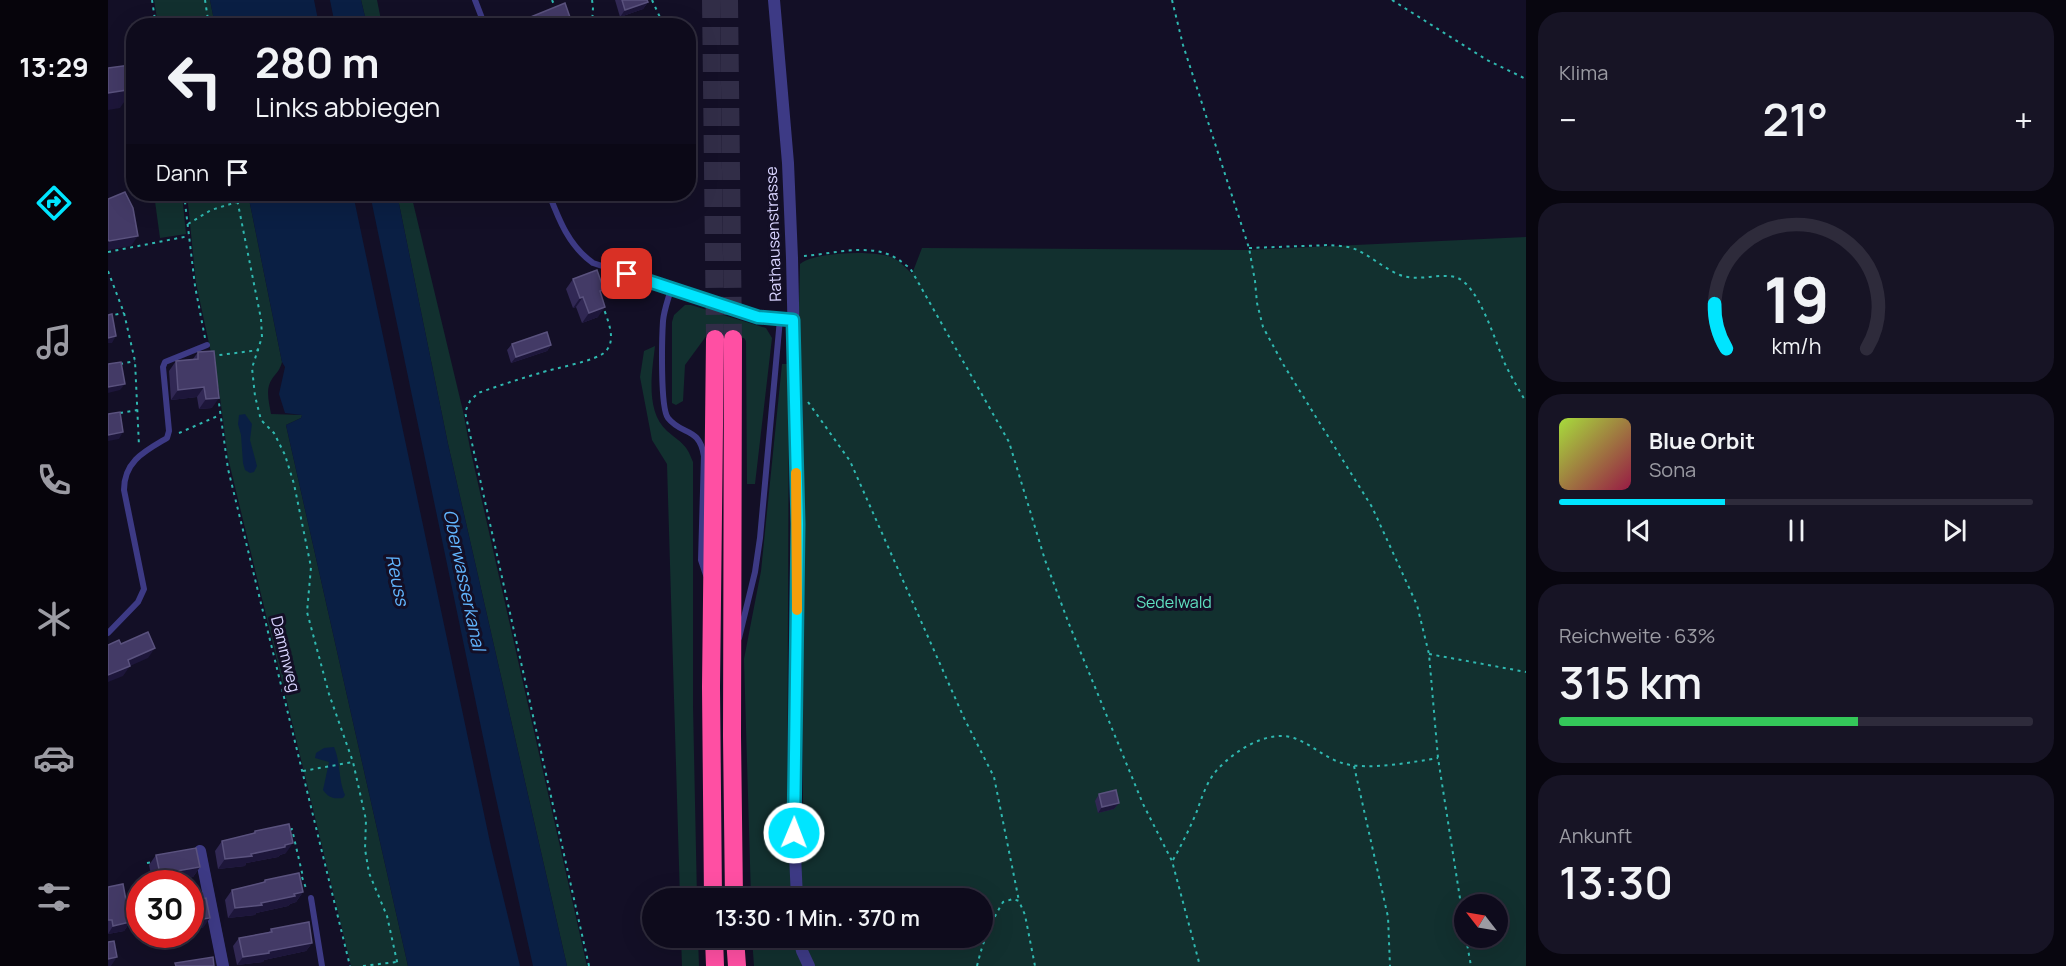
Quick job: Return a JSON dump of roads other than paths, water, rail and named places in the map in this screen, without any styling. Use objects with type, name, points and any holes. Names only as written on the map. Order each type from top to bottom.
[{"type":"highway","points":[[713,888],[711,592],[724,339],[732,665],[734,888]]},
{"type":"highway","points":[[714,948],[715,966]]},
{"type":"highway","points":[[736,948],[737,966]]},
{"type":"street","name":"Rathausenstrasse","points":[[774,0],[788,163],[792,258],[787,320],[794,383],[798,524],[794,833],[797,888]]},
{"type":"street","points":[[200,851],[223,966]]},
{"type":"street","points":[[801,948],[809,966]]},
{"type":"lane","points":[[475,0],[482,18]]},
{"type":"lane","points":[[552,201],[567,234],[578,250],[600,266],[758,317],[787,320],[755,572],[732,665]]},
{"type":"lane","points":[[671,289],[663,321],[663,404],[669,419],[692,433],[702,447],[704,456],[701,560],[711,592]]},
{"type":"lane","points":[[108,633],[138,602],[144,589],[124,490],[124,480],[128,469],[140,454],[167,438],[169,431],[163,367],[165,362],[207,345]]},
{"type":"lane","points":[[311,898],[322,966]]},
{"type":"water","points":[[210,0],[314,0],[318,18],[214,18]]},
{"type":"water","points":[[330,0],[361,0],[365,18],[334,18]]},
{"type":"water","name":"Reuss","points":[[249,201],[354,201],[491,847],[520,966],[408,966],[286,425],[301,418],[302,415],[285,413],[279,394],[285,367],[282,362]]},
{"type":"water","name":"Oberwasserkanal","points":[[371,201],[398,201],[448,444],[567,966],[533,966]]},
{"type":"water","points":[[245,414],[252,424],[250,440],[257,466],[254,472],[250,473],[245,470],[243,463],[238,424],[239,415]]},
{"type":"water","points":[[334,747],[345,795],[343,798],[331,797],[323,790],[329,762],[315,758],[316,753],[324,748]]},
{"type":"tunnel","points":[[711,0],[715,339]]},
{"type":"tunnel","points":[[729,0],[733,339]]},
{"type":"park label","name":"Sedelwald","points":[[1174,602]]}]
